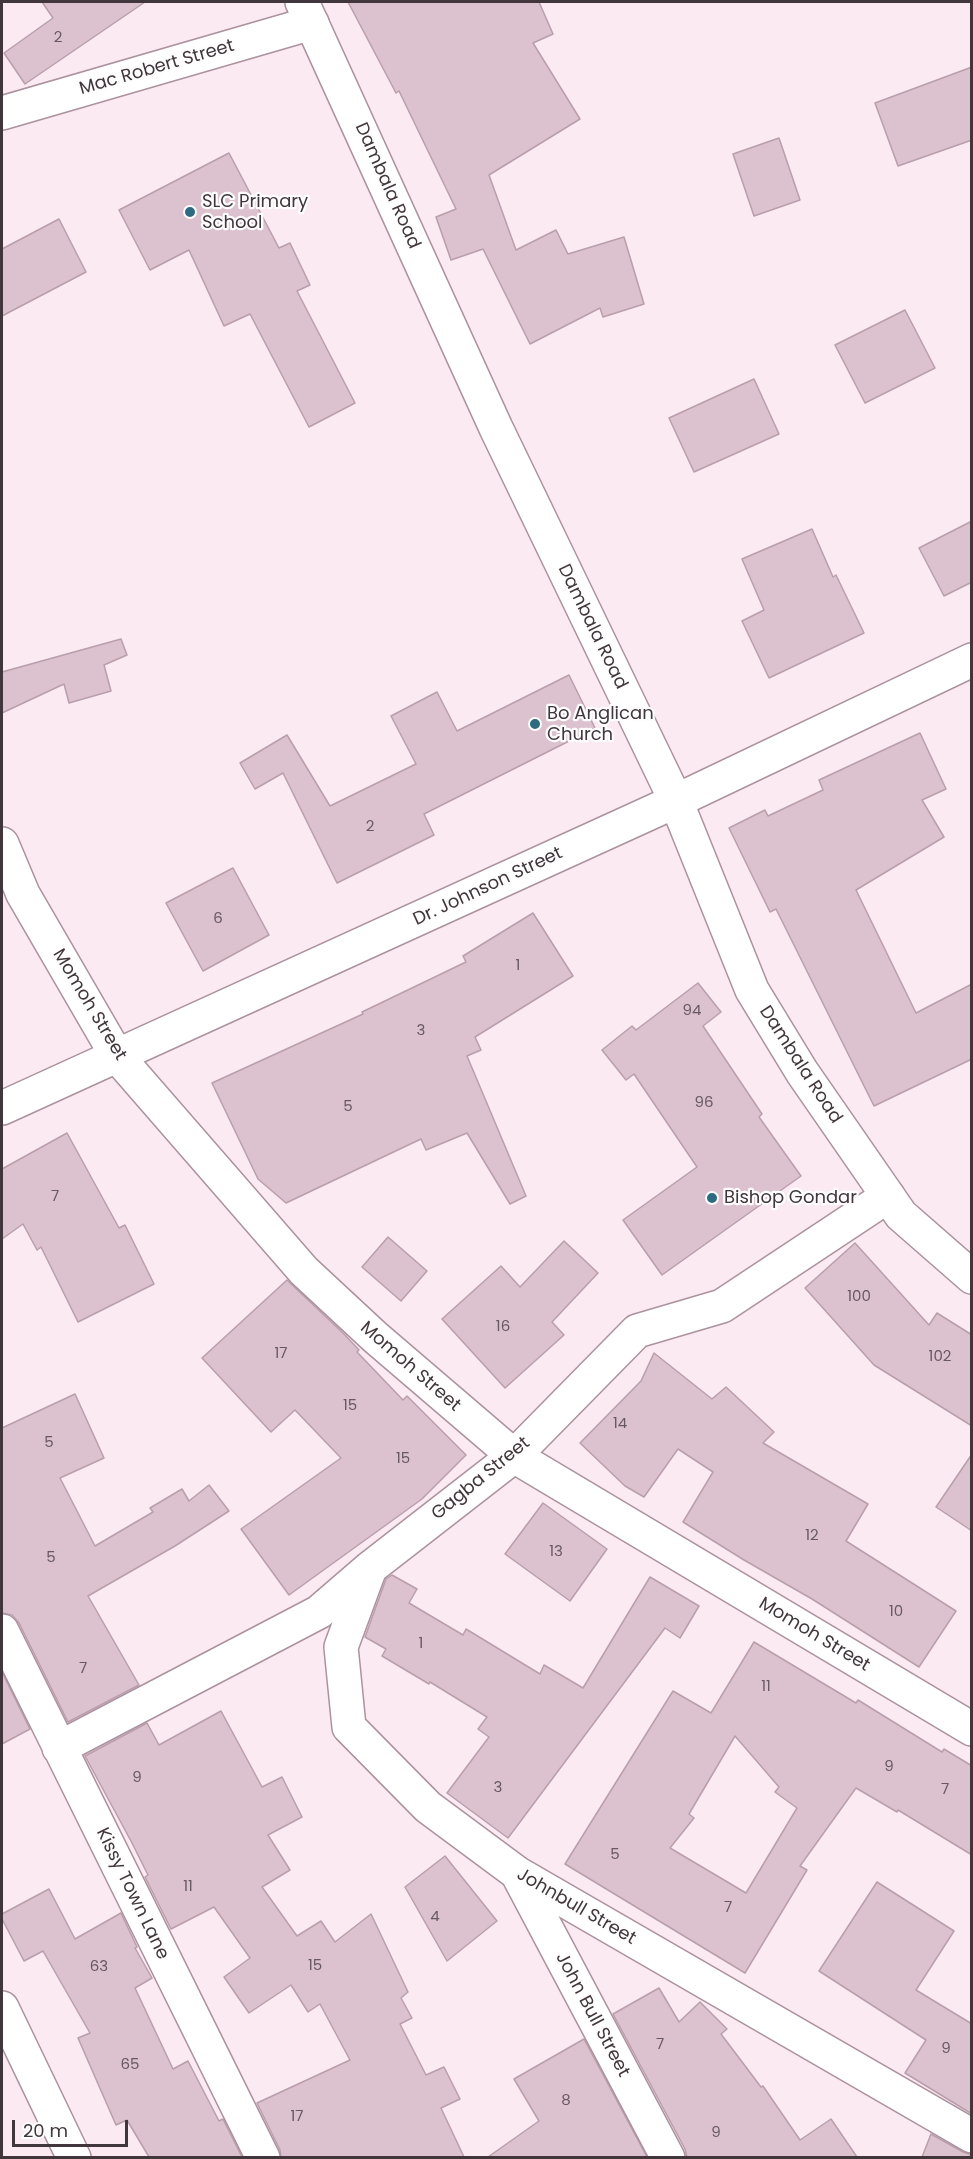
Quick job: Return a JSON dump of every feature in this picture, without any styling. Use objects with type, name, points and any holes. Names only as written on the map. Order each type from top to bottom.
[{"type":"street","name":"Mac Robert Street","points":[[2,113],[307,12]]},
{"type":"street","name":"Dambala Road","points":[[307,12],[496,428],[676,801],[752,990],[802,1072],[901,1215],[972,1277]]},
{"type":"street","name":"Dr. Johnson Street","points":[[2,1108],[676,801],[972,660]]},
{"type":"street","name":"Momoh Street","points":[[2,844],[22,894],[117,1056],[304,1271],[375,1337],[514,1456],[972,1729]]},
{"type":"street","name":"Gagba Street","points":[[59,1748],[319,1612],[370,1568],[514,1456],[637,1331],[722,1306],[888,1196]]},
{"type":"street","name":"Johnbull Street","points":[[370,1568],[341,1647],[349,1727],[428,1807],[517,1874],[972,2136]]},
{"type":"street","name":"Kissy Town Lane","points":[[2,1631],[263,2157]]},
{"type":"street","name":"John Bull Street","points":[[517,1874],[668,2157]]},
{"type":"street","points":[[2,2008],[75,2157]]},
{"type":"building","points":[[42,2],[145,2],[25,84],[4,53],[53,18]]},
{"type":"building","points":[[348,2],[539,2],[553,34],[533,43],[580,119],[489,175],[516,250],[556,230],[568,254],[624,237],[644,304],[603,317],[600,308],[530,344],[483,249],[451,260],[436,217],[456,209],[399,91],[396,93]]},
{"type":"building","points":[[972,67],[972,140],[898,166],[875,103]]},
{"type":"building","points":[[779,138],[800,200],[754,216],[733,154]]},
{"type":"building","points":[[229,153],[279,248],[290,243],[310,285],[297,291],[355,403],[309,427],[250,314],[224,326],[189,250],[150,270],[119,210]]},
{"type":"building","points":[[59,219],[86,272],[2,316],[2,249]]},
{"type":"building","points":[[905,310],[935,368],[865,403],[835,345]]},
{"type":"building","points":[[754,379],[779,434],[694,472],[669,418]]},
{"type":"building","points":[[972,521],[972,582],[944,596],[919,548]]},
{"type":"building","points":[[812,529],[833,577],[836,575],[864,633],[769,678],[742,621],[764,610],[742,559]]},
{"type":"building","points":[[121,639],[127,655],[104,665],[111,691],[69,703],[64,684],[2,713],[2,672]]},
{"type":"building","points":[[569,675],[595,728],[424,814],[434,835],[337,883],[283,773],[255,789],[240,763],[287,735],[330,806],[416,764],[391,716],[437,692],[457,731]]},
{"type":"building","points":[[920,733],[946,789],[922,800],[944,837],[856,890],[916,1013],[972,984],[972,1059],[874,1106],[776,909],[770,912],[729,828],[765,810],[768,816],[823,790],[819,780]]},
{"type":"building","points":[[233,868],[269,935],[203,971],[166,903]]},
{"type":"building","points":[[533,913],[573,976],[475,1037],[481,1050],[467,1056],[526,1196],[510,1204],[467,1133],[426,1150],[421,1139],[286,1203],[258,1179],[212,1083],[363,1014],[362,1012],[466,962],[463,956]]},
{"type":"building","points":[[698,983],[721,1012],[703,1026],[762,1114],[759,1117],[801,1176],[662,1275],[623,1220],[697,1167],[634,1074],[626,1080],[602,1050],[632,1026],[636,1030]]},
{"type":"building","points":[[67,1133],[119,1228],[125,1225],[154,1284],[78,1322],[41,1247],[37,1250],[23,1224],[2,1239],[2,1169]]},
{"type":"building","points":[[388,1237],[427,1271],[401,1301],[362,1267]]},
{"type":"building","points":[[564,1241],[598,1273],[552,1322],[564,1335],[505,1388],[442,1319],[501,1266],[520,1287]]},
{"type":"building","points":[[855,1243],[929,1325],[937,1313],[972,1335],[972,1426],[874,1365],[805,1288]]},
{"type":"building","points":[[287,1280],[344,1334],[359,1350],[357,1352],[403,1400],[407,1396],[466,1455],[422,1499],[289,1595],[241,1529],[341,1458],[295,1410],[271,1432],[202,1358]]},
{"type":"building","points":[[654,1353],[712,1399],[726,1387],[774,1432],[763,1443],[868,1504],[846,1541],[956,1611],[919,1667],[812,1599],[683,1522],[713,1472],[678,1449],[644,1497],[625,1486],[580,1443],[641,1381]]},
{"type":"building","points":[[75,1394],[104,1458],[60,1478],[95,1546],[153,1512],[150,1508],[182,1489],[189,1501],[209,1485],[229,1511],[175,1546],[88,1596],[139,1685],[68,1722],[19,1623],[12,1615],[2,1613],[2,1428]]},
{"type":"building","points":[[972,1454],[972,1531],[936,1507]]},
{"type":"building","points":[[543,1503],[607,1549],[570,1601],[505,1554]]},
{"type":"building","points":[[392,1575],[417,1589],[409,1603],[463,1635],[466,1629],[540,1674],[544,1665],[583,1688],[650,1577],[699,1606],[680,1638],[665,1628],[508,1838],[447,1793],[489,1737],[478,1729],[487,1717],[382,1656],[386,1649],[365,1637],[386,1579]]},
{"type":"building","points":[[754,1642],[856,1703],[858,1700],[942,1752],[944,1749],[972,1766],[972,1855],[898,1810],[897,1812],[856,1788],[800,1866],[807,1870],[745,1973],[565,1864],[673,1691],[711,1713]],"holes":[[[735,1736],[779,1787],[775,1792],[797,1808],[746,1893],[670,1848],[694,1818],[689,1814]]]},
{"type":"building","points":[[2,1672],[30,1729],[2,1744]]},
{"type":"building","points":[[221,1711],[262,1787],[282,1777],[302,1817],[268,1835],[290,1870],[262,1887],[297,1936],[321,1921],[335,1942],[371,1914],[408,1992],[401,1998],[412,2018],[400,2024],[426,2075],[444,2067],[460,2099],[441,2108],[464,2157],[281,2157],[280,2150],[257,2103],[350,2060],[320,2004],[308,2012],[291,1985],[249,2013],[224,1977],[250,1958],[214,1907],[171,1929],[145,1877],[148,1875],[85,1756],[147,1723],[159,1745]]},
{"type":"building","points":[[445,1856],[497,1921],[447,1961],[405,1887]]},
{"type":"building","points":[[877,1882],[954,1931],[916,1990],[972,2024],[972,2114],[905,2073],[926,2040],[819,1971]]},
{"type":"building","points":[[49,1889],[75,1939],[121,1913],[137,1947],[135,1948],[152,1978],[135,1988],[173,2069],[188,2061],[219,2121],[223,2119],[242,2157],[149,2157],[127,2120],[116,2125],[78,2038],[90,2033],[43,1951],[24,1961],[2,1919],[2,1914]]},
{"type":"building","points":[[659,1988],[679,2022],[700,2002],[727,2029],[721,2034],[761,2087],[763,2086],[800,2140],[831,2119],[857,2157],[687,2157],[685,2149],[613,2014]]},
{"type":"building","points":[[584,2039],[647,2157],[488,2157],[539,2121],[514,2079]]},
{"type":"building","points":[[931,2134],[972,2155],[972,2157],[922,2157]]},
{"type":"place","name":"SLC Primary School","points":[[190,212]]},
{"type":"place","name":"Bo Anglican Church","points":[[535,724]]},
{"type":"place","name":"Bishop Gondar","points":[[712,1198]]}]
